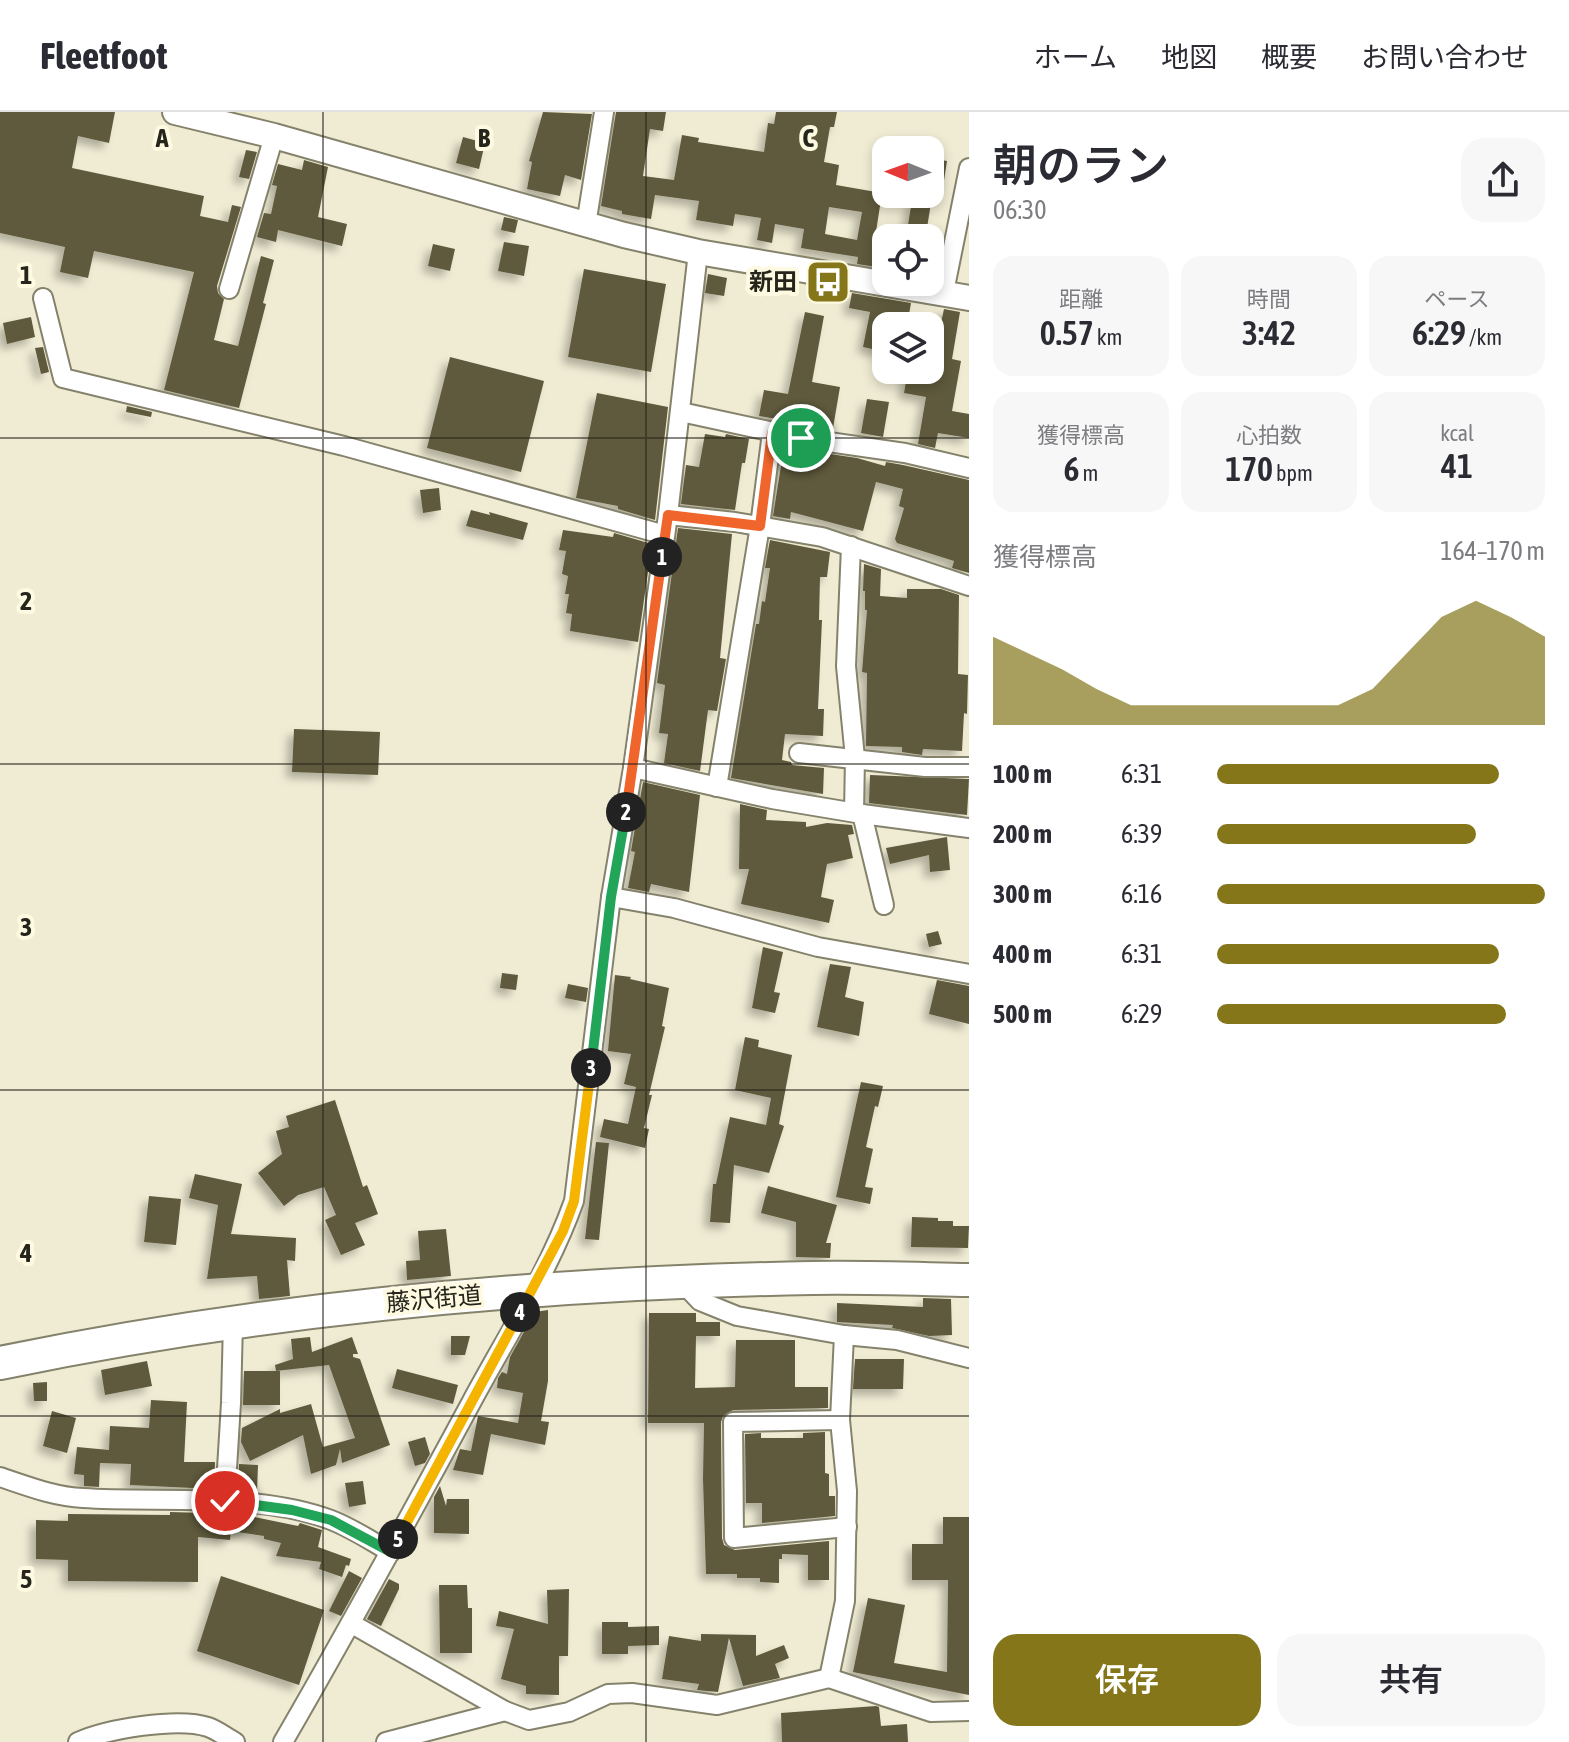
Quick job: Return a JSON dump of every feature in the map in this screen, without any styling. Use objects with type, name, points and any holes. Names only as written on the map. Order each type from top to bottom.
[{"type":"highway","name":"藤沢街道","points":[[0,1363],[92,1344],[233,1322],[396,1302],[682,1282],[815,1278],[969,1280]]},
{"type":"street","points":[[175,112],[274,136],[586,225],[698,252],[872,280]]},
{"type":"street","points":[[586,225],[604,112]]},
{"type":"street","points":[[229,289],[274,136]]},
{"type":"street","points":[[969,168],[944,292],[969,298]]},
{"type":"street","points":[[283,1742],[352,1624],[532,1291],[563,1231],[574,1201],[611,897],[633,768],[668,515],[698,252]]},
{"type":"street","points":[[43,298],[63,378],[344,446],[665,535]]},
{"type":"street","points":[[681,412],[772,433],[905,453],[969,468]]},
{"type":"street","points":[[717,787],[760,526],[772,433]]},
{"type":"street","points":[[668,515],[822,537],[969,586]]},
{"type":"street","points":[[851,546],[846,666],[858,813],[884,905]]},
{"type":"street","points":[[799,753],[925,767],[969,767]]},
{"type":"street","points":[[633,768],[772,799],[969,828]]},
{"type":"street","points":[[611,897],[688,911],[818,947],[969,974]]},
{"type":"street","points":[[682,1282],[700,1301],[737,1316],[844,1335],[897,1340],[969,1358]]},
{"type":"street","points":[[225,1501],[233,1322]]},
{"type":"street","points":[[829,1678],[845,1601],[847,1491],[840,1420],[844,1335]]},
{"type":"street","points":[[840,1420],[733,1422],[734,1538],[847,1527]]},
{"type":"street","points":[[0,1477],[79,1498],[225,1501],[292,1510],[331,1520],[391,1552]]},
{"type":"street","points":[[352,1624],[505,1711],[529,1720],[569,1712],[608,1694],[632,1693],[717,1705],[829,1678],[931,1712],[969,1711]]},
{"type":"street","points":[[386,1742],[505,1711]]},
{"type":"street","points":[[78,1742],[88,1737],[140,1727],[179,1724],[207,1727],[235,1742]]},
{"type":"building","points":[[0,112],[115,112],[109,143],[78,136],[72,168],[204,196],[200,216],[228,222],[232,205],[241,207],[217,286],[218,293],[224,299],[214,340],[238,346],[261,256],[274,260],[239,408],[164,390],[194,272],[94,251],[88,278],[60,272],[65,247],[0,233]]},
{"type":"building","points":[[543,112],[592,114],[581,180],[565,175],[560,196],[527,189],[532,162],[529,161]]},
{"type":"building","points":[[616,112],[666,112],[663,131],[650,129],[643,176],[674,180],[682,135],[699,138],[698,142],[764,152],[768,123],[774,124],[776,112],[837,112],[834,127],[830,127],[824,162],[839,165],[836,185],[872,191],[872,208],[880,208],[877,224],[872,224],[872,266],[857,264],[858,257],[801,248],[804,229],[775,224],[772,243],[757,240],[761,218],[735,214],[733,226],[696,220],[699,201],[655,195],[651,219],[622,214],[622,211],[601,206]],"holes":[[[829,207],[862,212],[857,240],[825,234]]]},
{"type":"building","points":[[463,137],[485,143],[479,169],[456,163]]},
{"type":"building","points":[[246,150],[257,152],[249,179],[239,177]]},
{"type":"building","points":[[304,160],[328,167],[318,217],[347,224],[342,246],[278,230],[276,242],[257,237],[264,213],[271,214],[277,186],[272,185],[278,164],[302,170]]},
{"type":"building","points":[[911,208],[930,208],[928,224],[908,224]]},
{"type":"building","points":[[504,217],[518,220],[515,233],[501,230]]},
{"type":"building","points":[[504,242],[529,246],[524,276],[498,271]]},
{"type":"building","points":[[433,244],[455,249],[450,271],[428,266]]},
{"type":"building","points":[[584,269],[666,284],[651,372],[568,357]]},
{"type":"building","points":[[708,274],[727,278],[724,296],[705,293]]},
{"type":"building","points":[[852,293],[911,303],[909,312],[872,312],[872,349],[863,347],[870,312],[849,308]]},
{"type":"building","points":[[944,309],[960,312],[952,359],[961,361],[952,411],[969,414],[969,438],[938,433],[935,448],[918,444],[926,397],[904,393],[906,384],[944,384]]},
{"type":"building","points":[[805,312],[824,316],[812,382],[840,387],[833,428],[759,416],[764,390],[788,394]]},
{"type":"building","points":[[31,317],[35,337],[7,344],[3,323]]},
{"type":"building","points":[[43,347],[49,372],[41,374],[35,348]]},
{"type":"building","points":[[450,357],[544,381],[521,472],[427,448]]},
{"type":"building","points":[[597,393],[668,407],[655,520],[618,509],[618,506],[576,498]]},
{"type":"building","points":[[867,399],[889,402],[883,437],[861,433]]},
{"type":"building","points":[[127,406],[152,412],[151,417],[126,412]]},
{"type":"building","points":[[705,434],[749,439],[735,510],[681,504],[686,465],[699,467]]},
{"type":"building","points":[[784,447],[857,458],[885,466],[886,462],[903,465],[969,480],[969,573],[952,568],[954,561],[897,543],[895,539],[904,508],[899,506],[903,489],[876,482],[863,531],[791,512],[790,519],[773,516]]},
{"type":"building","points":[[439,488],[441,510],[423,513],[420,490]]},
{"type":"building","points":[[471,510],[528,523],[523,540],[466,526]]},
{"type":"building","points":[[678,528],[732,534],[720,658],[726,659],[717,711],[708,710],[700,771],[664,763],[668,734],[659,733],[665,685],[657,683]]},
{"type":"building","points":[[563,530],[613,537],[614,533],[652,544],[638,642],[570,631],[572,614],[566,613],[569,594],[565,594],[568,576],[562,574],[566,551],[559,550]]},
{"type":"building","points":[[770,540],[830,552],[827,577],[820,577],[819,620],[822,620],[818,709],[824,709],[823,736],[785,734],[782,760],[792,765],[824,768],[823,794],[731,778],[756,624],[759,624],[762,601],[765,602],[770,568],[765,568]]},
{"type":"building","points":[[864,564],[881,569],[880,596],[907,598],[907,589],[941,589],[959,595],[958,674],[968,675],[962,751],[923,749],[922,755],[902,752],[902,747],[866,746],[867,673],[862,672],[867,610],[863,591]]},
{"type":"building","points":[[294,729],[380,732],[378,775],[292,772]]},
{"type":"building","points":[[870,775],[969,779],[967,815],[869,803]]},
{"type":"building","points":[[643,782],[700,795],[689,892],[651,884],[649,892],[628,888]]},
{"type":"building","points":[[740,804],[767,810],[766,820],[806,822],[806,827],[827,823],[852,825],[854,834],[848,835],[853,858],[827,864],[821,897],[834,900],[829,923],[741,904],[749,869],[739,869]]},
{"type":"building","points":[[947,837],[950,870],[930,872],[929,855],[890,864],[886,848]]},
{"type":"building","points":[[938,931],[942,944],[929,947],[926,934]]},
{"type":"building","points":[[763,947],[783,952],[774,992],[780,993],[775,1013],[752,1008]]},
{"type":"building","points":[[830,964],[851,967],[845,997],[864,1002],[859,1036],[817,1027]]},
{"type":"building","points":[[502,973],[518,975],[516,990],[500,988]]},
{"type":"building","points":[[615,975],[669,988],[662,1026],[665,1027],[644,1128],[649,1129],[645,1148],[600,1137],[604,1119],[628,1124],[636,1087],[624,1084],[631,1054],[608,1051]]},
{"type":"building","points":[[937,980],[969,986],[969,1024],[929,1014]]},
{"type":"building","points":[[568,984],[588,988],[586,1002],[565,998]]},
{"type":"building","points":[[745,1037],[759,1040],[758,1047],[792,1055],[779,1124],[784,1126],[769,1173],[734,1165],[730,1223],[710,1222],[713,1184],[716,1184],[730,1117],[766,1125],[771,1098],[735,1090]]},
{"type":"building","points":[[861,1082],[883,1086],[866,1147],[873,1149],[865,1187],[873,1188],[870,1204],[836,1197]]},
{"type":"building","points":[[335,1100],[363,1187],[367,1185],[378,1214],[355,1223],[365,1245],[341,1255],[325,1220],[336,1215],[324,1187],[298,1195],[284,1206],[258,1173],[282,1154],[276,1131],[289,1127],[286,1116]]},
{"type":"building","points":[[596,1142],[609,1143],[599,1240],[585,1239]]},
{"type":"building","points":[[195,1174],[242,1184],[231,1234],[296,1238],[295,1261],[287,1260],[290,1296],[259,1299],[257,1276],[207,1279],[218,1205],[189,1198]]},
{"type":"building","points":[[768,1186],[837,1205],[826,1243],[831,1243],[830,1258],[796,1257],[796,1222],[761,1213]]},
{"type":"building","points":[[149,1196],[181,1199],[176,1245],[144,1242]]},
{"type":"building","points":[[912,1217],[938,1218],[938,1221],[953,1221],[953,1226],[969,1226],[968,1248],[911,1247]]},
{"type":"building","points":[[446,1229],[451,1276],[407,1280],[406,1261],[420,1260],[418,1231]]},
{"type":"building","points":[[923,1298],[951,1299],[952,1335],[929,1336],[892,1328],[893,1325],[837,1322],[837,1303],[923,1307]]},
{"type":"building","points":[[548,1310],[548,1381],[541,1421],[549,1422],[545,1445],[491,1434],[483,1475],[453,1470],[460,1449],[471,1451],[478,1416],[518,1423],[523,1393],[497,1388],[498,1378],[502,1372],[507,1374],[510,1357],[535,1312]]},
{"type":"building","points":[[649,1313],[696,1313],[696,1322],[720,1322],[720,1336],[696,1336],[695,1388],[735,1387],[736,1340],[795,1340],[795,1387],[828,1387],[828,1408],[733,1410],[723,1416],[721,1422],[724,1545],[735,1550],[829,1541],[829,1580],[808,1580],[808,1555],[782,1554],[782,1559],[779,1559],[779,1583],[760,1582],[760,1578],[737,1578],[737,1574],[706,1574],[704,1423],[648,1423]]},
{"type":"building","points":[[451,1336],[470,1336],[465,1355],[451,1355]]},
{"type":"building","points":[[310,1337],[312,1352],[352,1337],[358,1354],[353,1354],[353,1357],[360,1359],[390,1445],[342,1463],[340,1449],[336,1465],[311,1474],[303,1435],[250,1461],[241,1442],[242,1428],[280,1409],[280,1413],[311,1404],[323,1447],[355,1438],[329,1365],[276,1371],[275,1365],[293,1359],[291,1339]]},
{"type":"building","points":[[855,1359],[904,1359],[903,1389],[853,1389]]},
{"type":"building","points":[[147,1361],[152,1386],[105,1395],[101,1370]]},
{"type":"building","points":[[397,1369],[458,1385],[453,1404],[392,1388]]},
{"type":"building","points":[[244,1371],[280,1371],[280,1405],[243,1405]]},
{"type":"building","points":[[47,1382],[47,1401],[34,1401],[33,1383]]},
{"type":"building","points":[[151,1400],[187,1402],[184,1462],[215,1462],[214,1489],[130,1485],[131,1464],[100,1463],[99,1487],[84,1486],[84,1475],[74,1474],[77,1447],[109,1450],[110,1426],[149,1428]]},
{"type":"building","points":[[52,1411],[76,1418],[67,1453],[43,1446]]},
{"type":"building","points":[[825,1432],[825,1473],[829,1474],[829,1496],[835,1496],[835,1516],[762,1523],[762,1503],[746,1503],[745,1434],[761,1433],[761,1438],[803,1438],[803,1433]]},
{"type":"building","points":[[425,1437],[430,1454],[425,1463],[415,1466],[408,1442]]},
{"type":"building","points":[[239,1464],[258,1465],[257,1492],[238,1490]]},
{"type":"building","points":[[363,1481],[366,1504],[349,1507],[345,1483]]},
{"type":"building","points":[[440,1486],[446,1506],[447,1499],[469,1499],[469,1534],[434,1533],[434,1497]]},
{"type":"building","points":[[170,1512],[240,1514],[298,1526],[300,1523],[322,1530],[318,1547],[351,1559],[342,1577],[319,1569],[321,1562],[276,1556],[281,1543],[264,1539],[264,1536],[231,1531],[230,1540],[198,1537],[198,1582],[68,1581],[68,1560],[36,1559],[36,1520],[68,1521],[68,1514],[170,1515]]},
{"type":"building","points":[[943,1517],[969,1517],[969,1695],[853,1672],[868,1598],[905,1605],[894,1663],[947,1672],[948,1580],[912,1580],[912,1544],[943,1544]]},
{"type":"building","points":[[349,1571],[362,1578],[341,1616],[329,1611]]},
{"type":"building","points":[[221,1576],[324,1610],[299,1685],[197,1651]]},
{"type":"building","points":[[389,1579],[399,1584],[399,1589],[381,1626],[367,1619]]},
{"type":"building","points":[[439,1585],[467,1585],[468,1608],[472,1608],[472,1653],[440,1653]]},
{"type":"building","points":[[569,1589],[568,1656],[559,1656],[559,1695],[526,1694],[526,1686],[501,1679],[514,1629],[496,1626],[499,1611],[548,1624],[547,1590]]},
{"type":"building","points":[[602,1622],[628,1622],[628,1627],[659,1626],[659,1645],[628,1646],[628,1654],[602,1654]]},
{"type":"building","points":[[701,1634],[756,1635],[756,1656],[784,1645],[789,1658],[775,1664],[780,1678],[743,1686],[729,1638],[718,1692],[697,1690],[699,1684],[662,1679],[669,1636],[701,1641]]},
{"type":"building","points":[[879,1707],[881,1726],[907,1724],[908,1742],[782,1742],[781,1713]]},
{"type":"place","name":"新田","points":[[828,282]]},
{"type":"route","points":[[225,1501],[292,1510],[331,1520],[391,1552],[563,1231],[574,1201],[611,897],[633,768],[668,515],[760,526],[772,433],[801,438]]}]
